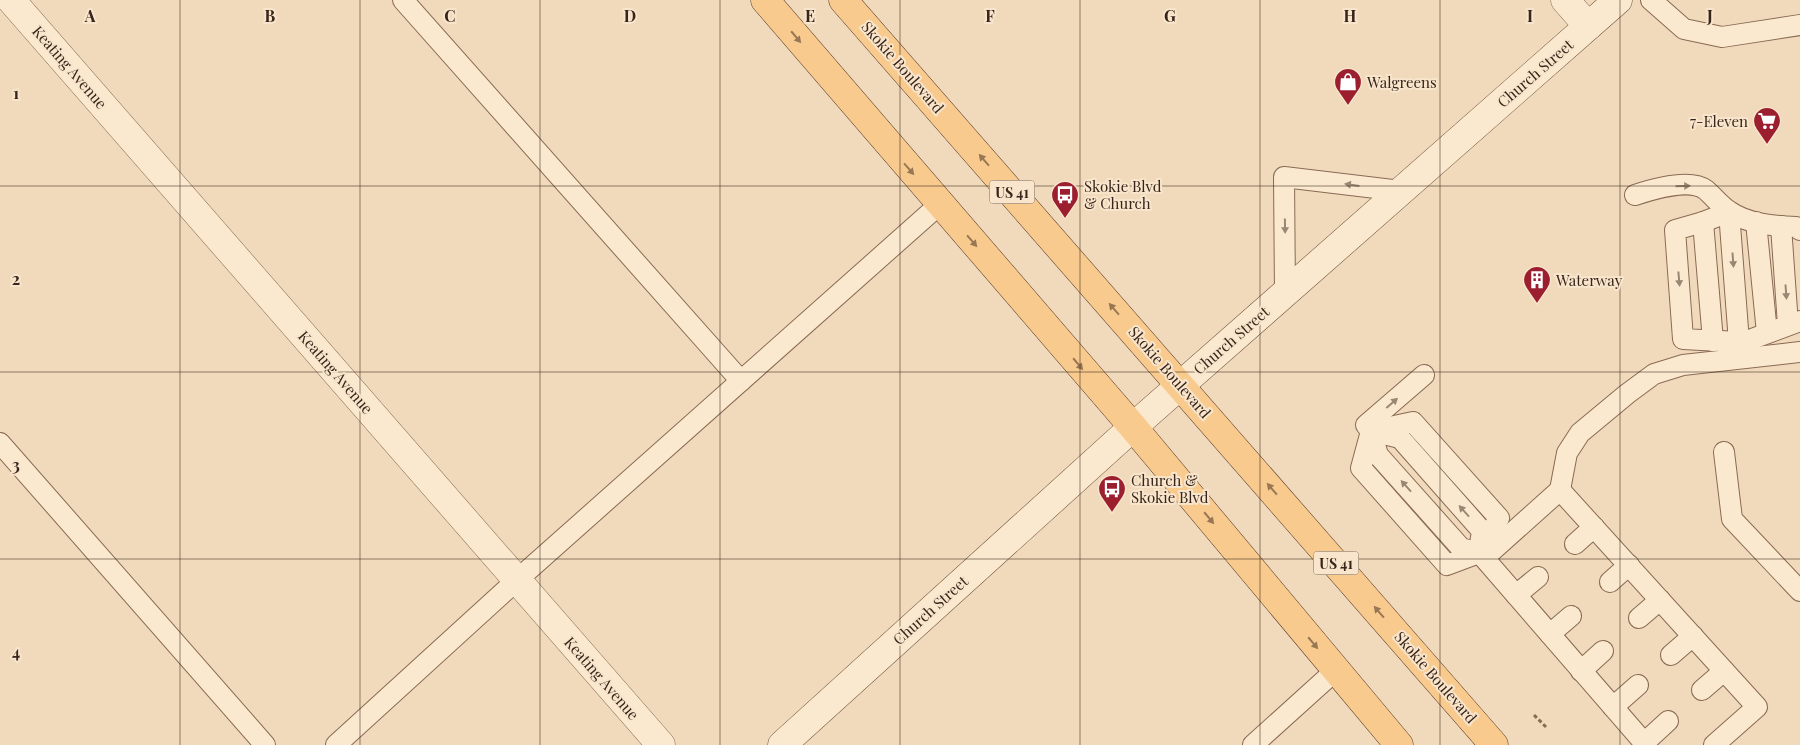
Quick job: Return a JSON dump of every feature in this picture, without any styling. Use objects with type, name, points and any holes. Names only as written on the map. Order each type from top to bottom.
[{"type":"main road","points":[[764,0],[1133,427],[1399,745]]},
{"type":"main road","name":"Skokie Boulevard","points":[[843,0],[1494,745]]},
{"type":"street","name":"Keating Avenue","points":[[11,0],[661,745]]},
{"type":"street","points":[[1565,0],[1588,26]]},
{"type":"street","name":"Church Street","points":[[782,745],[1133,427],[1618,0]]},
{"type":"lane","points":[[403,0],[741,381]]},
{"type":"lane","points":[[1651,0],[1684,30],[1722,37],[1800,25]]},
{"type":"lane","points":[[1285,293],[1284,177],[1401,191]]},
{"type":"lane","points":[[1372,431],[1361,468],[1447,565],[1482,556],[1560,490],[1568,453],[1580,433],[1654,374],[1743,347],[1767,332],[1794,323],[1790,228],[1756,222],[1729,212],[1705,189],[1692,186],[1661,187],[1635,195]]},
{"type":"lane","points":[[336,745],[517,580],[940,204]]},
{"type":"lane","points":[[1729,212],[1674,230],[1684,339],[1800,352]]},
{"type":"lane","points":[[1729,212],[1743,347]]},
{"type":"lane","points":[[1703,222],[1713,341]]},
{"type":"lane","points":[[1756,222],[1767,332]]},
{"type":"lane","points":[[1372,431],[1366,425],[1424,375]]},
{"type":"lane","points":[[1372,431],[1413,422],[1499,518],[1482,556]]},
{"type":"lane","points":[[0,443],[265,745]]},
{"type":"lane","points":[[1724,452],[1732,519],[1800,591]]},
{"type":"lane","points":[[1560,490],[1757,707],[1714,745]]},
{"type":"lane","points":[[1575,544],[1594,526]]},
{"type":"lane","points":[[1482,556],[1645,744],[1668,721]]},
{"type":"lane","points":[[1610,582],[1629,565]]},
{"type":"lane","points":[[1516,595],[1538,577]]},
{"type":"lane","points":[[1640,618],[1660,600]]},
{"type":"lane","points":[[1550,634],[1571,616]]},
{"type":"lane","points":[[1671,655],[1693,636]]},
{"type":"lane","points":[[1581,671],[1603,651]]},
{"type":"lane","points":[[1253,745],[1336,670]]},
{"type":"lane","points":[[1702,690],[1724,671]]},
{"type":"lane","points":[[1613,707],[1638,685]]},
{"type":"path","points":[[1534,715],[1547,728]]},
{"type":"place","name":"Walgreens","points":[[1348,106]]},
{"type":"place","name":"7-Eleven","points":[[1767,145]]},
{"type":"place","name":"Skokie Blvd & Church","points":[[1065,219]]},
{"type":"place","name":"Waterway","points":[[1537,304]]},
{"type":"place","name":"Church & Skokie Blvd","points":[[1112,513]]}]
